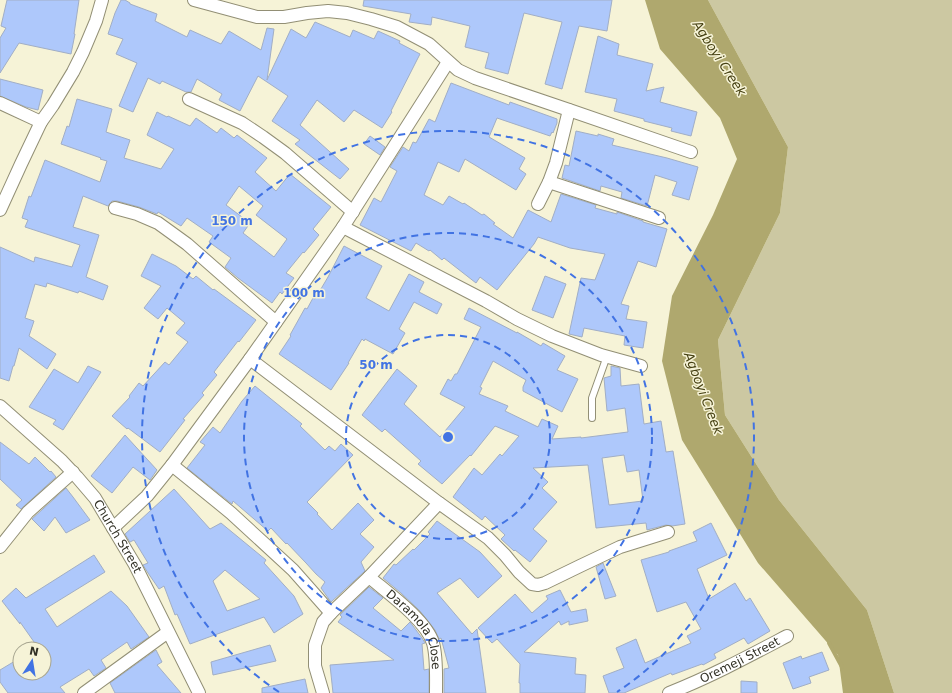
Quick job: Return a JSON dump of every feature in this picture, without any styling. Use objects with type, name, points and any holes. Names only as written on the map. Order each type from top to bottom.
[{"type":"street","points":[[0,210],[41,122],[73,72],[96,21],[102,0]]},
{"type":"street","points":[[198,0],[257,17],[284,17],[328,11],[347,13],[397,27],[429,44],[458,70],[475,78],[691,152]]},
{"type":"street","points":[[113,528],[147,496],[172,465],[250,359],[353,212],[448,62]]},
{"type":"street","points":[[189,99],[242,123],[263,137],[285,153],[353,212]]},
{"type":"street","points":[[0,103],[41,122]]},
{"type":"street","points":[[538,204],[549,182],[556,163],[569,110]]},
{"type":"street","points":[[549,182],[659,218]]},
{"type":"street","points":[[115,208],[137,214],[158,223],[187,244],[276,322]]},
{"type":"street","points":[[343,227],[552,336],[607,356],[641,366]]},
{"type":"street","points":[[250,359],[488,538],[532,584],[538,585],[545,583],[620,547],[668,532]]},
{"type":"street","name":"Church Street","points":[[0,406],[62,461],[95,498],[135,565],[199,693]]},
{"type":"street","points":[[172,465],[231,514],[293,570],[331,613]]},
{"type":"street","points":[[0,547],[28,512],[73,472]]},
{"type":"street","points":[[323,693],[315,666],[315,645],[323,622],[369,577],[439,502]]},
{"type":"street","name":"Daramola Close","points":[[369,577],[397,600],[427,631],[433,643],[434,649],[436,693]]},
{"type":"street","points":[[84,693],[168,632]]},
{"type":"street","name":"Oremeji Street","points":[[669,693],[738,662],[787,636]]},
{"type":"lane","points":[[592,418],[592,398],[607,356]]},
{"type":"shaded area","points":[[708,0],[952,0],[952,693],[894,693],[867,610],[779,500],[725,415],[718,340],[780,213],[788,147]]},
{"type":"water","points":[[645,0],[708,0],[788,147],[780,213],[718,340],[725,415],[779,500],[867,610],[894,693],[843,693],[838,655],[758,563],[682,440],[662,361],[672,296],[713,215],[737,159],[720,118],[660,49]]},
{"type":"building","points":[[7,0],[79,0],[71,54],[19,43],[0,73],[0,38],[6,28],[1,26]]},
{"type":"building","points":[[121,0],[125,0],[130,4],[157,14],[155,21],[187,37],[190,30],[221,44],[229,31],[261,50],[267,28],[274,29],[267,80],[291,29],[306,38],[315,22],[350,37],[353,30],[374,39],[378,31],[400,41],[399,43],[420,54],[391,111],[392,112],[382,128],[354,110],[344,122],[317,100],[300,125],[349,169],[340,179],[295,144],[300,140],[272,121],[288,96],[258,76],[240,111],[219,100],[222,94],[197,79],[191,92],[186,92],[162,81],[160,84],[148,78],[133,112],[119,106],[137,63],[116,54],[123,39],[108,34]]},
{"type":"building","points":[[364,0],[612,0],[607,31],[579,26],[562,89],[545,84],[562,22],[524,13],[508,74],[485,68],[489,53],[465,47],[470,26],[432,17],[431,25],[409,22],[411,14],[363,6]]},
{"type":"building","points":[[598,36],[619,44],[617,55],[653,64],[646,91],[664,87],[660,102],[697,112],[691,136],[671,131],[672,128],[614,111],[617,99],[585,92]]},
{"type":"building","points":[[0,79],[43,90],[38,110],[26,107],[0,96]]},
{"type":"building","points":[[451,83],[509,105],[510,102],[557,119],[557,123],[553,133],[552,132],[550,136],[497,118],[489,137],[525,158],[519,169],[526,174],[516,190],[465,159],[459,172],[438,162],[424,195],[443,205],[449,196],[463,204],[464,203],[482,215],[484,214],[495,223],[493,224],[513,238],[528,210],[551,222],[561,194],[596,205],[595,208],[617,214],[617,212],[667,229],[656,267],[638,261],[621,304],[629,306],[626,319],[647,322],[643,348],[624,345],[625,336],[584,328],[582,337],[569,334],[581,278],[595,280],[605,254],[570,248],[538,237],[497,290],[480,277],[476,283],[444,258],[442,260],[430,250],[429,251],[416,243],[411,251],[360,225],[374,198],[381,202],[397,171],[390,167],[403,147],[409,151],[413,142],[416,143],[429,119],[435,122]]},
{"type":"building","points":[[77,99],[112,109],[106,132],[130,140],[124,158],[161,169],[174,149],[147,135],[157,112],[190,126],[196,118],[217,133],[221,128],[234,138],[237,135],[267,158],[255,172],[276,191],[290,174],[331,207],[313,229],[319,235],[286,273],[294,278],[282,294],[280,292],[272,303],[225,267],[231,258],[209,242],[213,236],[187,218],[181,226],[158,212],[157,214],[117,201],[112,201],[108,206],[83,196],[73,227],[99,235],[86,277],[108,286],[103,300],[79,291],[78,293],[47,283],[46,287],[35,284],[25,318],[34,321],[29,336],[56,354],[47,369],[19,348],[9,381],[0,378],[0,247],[34,262],[35,257],[72,267],[80,245],[25,227],[28,220],[22,218],[29,196],[31,197],[45,160],[100,182],[107,161],[61,144],[67,126],[69,127]],"holes":[[[239,186],[263,206],[256,215],[287,239],[274,257],[243,233],[250,223],[226,205]]]},
{"type":"building","points":[[576,131],[598,136],[598,134],[614,139],[612,145],[698,167],[689,200],[672,195],[677,182],[655,175],[647,206],[621,198],[622,192],[601,186],[600,191],[562,178],[565,165],[569,166]]},
{"type":"building","points":[[370,136],[385,147],[380,155],[364,144]]},
{"type":"building","points":[[344,246],[382,266],[366,298],[389,311],[409,274],[424,282],[419,292],[442,304],[437,314],[414,302],[399,329],[405,333],[393,354],[365,339],[364,341],[362,339],[349,363],[331,390],[279,354],[291,336],[290,335],[305,308],[307,309],[313,298],[315,299]]},
{"type":"building","points":[[152,254],[176,266],[193,279],[196,276],[213,290],[214,289],[256,320],[214,372],[217,375],[202,393],[204,395],[183,419],[185,420],[160,452],[128,428],[127,429],[112,416],[130,397],[129,396],[139,383],[143,386],[165,362],[169,365],[188,342],[176,333],[185,323],[167,308],[158,319],[144,308],[161,286],[141,276]]},
{"type":"building","points":[[545,276],[566,284],[553,318],[532,310]]},
{"type":"building","points":[[469,308],[541,346],[543,343],[565,356],[557,370],[578,379],[562,412],[523,391],[526,380],[493,361],[480,387],[482,388],[479,394],[508,406],[505,411],[538,427],[542,419],[558,426],[552,439],[581,438],[628,432],[625,408],[607,411],[604,378],[611,376],[611,366],[620,368],[621,386],[639,384],[644,424],[661,421],[666,452],[673,451],[685,524],[672,526],[666,525],[647,530],[646,523],[596,528],[588,465],[533,468],[548,482],[542,488],[557,502],[533,529],[547,541],[530,562],[515,550],[514,551],[501,539],[505,535],[485,516],[482,520],[453,497],[474,468],[482,475],[500,454],[502,456],[519,436],[495,426],[471,456],[470,455],[442,484],[418,464],[421,461],[385,429],[382,432],[362,415],[397,369],[417,386],[404,404],[440,437],[465,407],[440,394],[448,379],[451,381],[455,374],[457,374],[481,327],[464,319]],"holes":[[[624,455],[627,472],[639,470],[643,501],[609,505],[602,458]]]},
{"type":"building","points":[[88,366],[101,372],[63,430],[53,424],[56,420],[29,407],[54,369],[78,383]]},
{"type":"building","points":[[255,386],[302,424],[300,426],[325,450],[329,446],[335,451],[341,444],[353,455],[307,502],[332,530],[358,503],[374,520],[360,534],[374,547],[361,562],[365,571],[331,602],[321,588],[325,582],[271,528],[268,531],[233,501],[232,504],[187,468],[205,445],[200,442],[213,427],[220,433],[242,401]]},
{"type":"building","points":[[125,435],[157,470],[150,480],[133,467],[112,493],[91,476]]},
{"type":"building","points":[[0,442],[29,464],[35,457],[56,477],[21,509],[16,505],[22,500],[0,479]]},
{"type":"building","points":[[66,488],[90,520],[66,533],[55,517],[44,531],[32,519]]},
{"type":"building","points":[[174,489],[210,529],[221,523],[266,560],[264,563],[294,596],[303,614],[274,633],[264,617],[190,644],[177,614],[175,615],[164,586],[159,589],[143,565],[148,563],[134,540],[130,542],[125,534]],"holes":[[[225,570],[260,599],[227,611],[213,581]]]},
{"type":"building","points":[[437,521],[480,552],[502,576],[478,598],[460,578],[437,593],[472,634],[477,629],[486,693],[444,693],[444,669],[449,668],[441,638],[439,639],[435,630],[420,611],[383,578],[394,564],[396,565],[413,549],[414,550],[430,534],[428,532]]},
{"type":"building","points":[[711,523],[727,555],[697,569],[709,599],[735,583],[746,601],[750,598],[770,631],[748,644],[744,638],[714,654],[716,658],[703,665],[702,664],[672,675],[671,673],[624,693],[609,693],[603,676],[624,668],[616,648],[636,639],[645,663],[691,643],[687,636],[701,629],[686,602],[657,612],[641,560],[669,552],[697,541],[693,532]]},
{"type":"building","points":[[94,555],[105,572],[45,609],[57,627],[111,591],[127,606],[149,637],[131,649],[127,642],[101,660],[106,668],[94,676],[89,669],[60,687],[65,693],[8,693],[0,682],[0,670],[12,663],[12,681],[52,681],[52,641],[33,641],[20,622],[20,624],[2,601],[16,588],[26,598]]},
{"type":"building","points":[[603,563],[616,596],[605,599],[596,567]]},
{"type":"building","points":[[369,587],[383,598],[373,608],[401,631],[410,622],[425,643],[422,644],[424,670],[429,669],[429,693],[333,693],[330,665],[394,660],[338,622],[342,617],[340,615]]},
{"type":"building","points":[[560,590],[571,612],[586,609],[588,621],[569,625],[569,621],[561,625],[559,621],[524,652],[576,658],[575,674],[586,675],[585,693],[520,693],[520,664],[497,639],[492,643],[478,628],[515,594],[532,613],[548,599],[546,596]]},
{"type":"building","points":[[270,645],[276,661],[213,675],[211,662]]},
{"type":"building","points":[[156,650],[162,662],[157,665],[181,693],[115,693],[110,683]]},
{"type":"building","points":[[822,652],[829,670],[809,677],[811,683],[793,689],[783,663],[801,656],[802,659]]},
{"type":"building","points":[[305,679],[308,693],[262,693],[262,688]]},
{"type":"building","points":[[741,681],[757,682],[757,693],[741,693]]},
{"type":"waterway","name":"Agboyi Creek","points":[[829,643],[842,667]]}]
